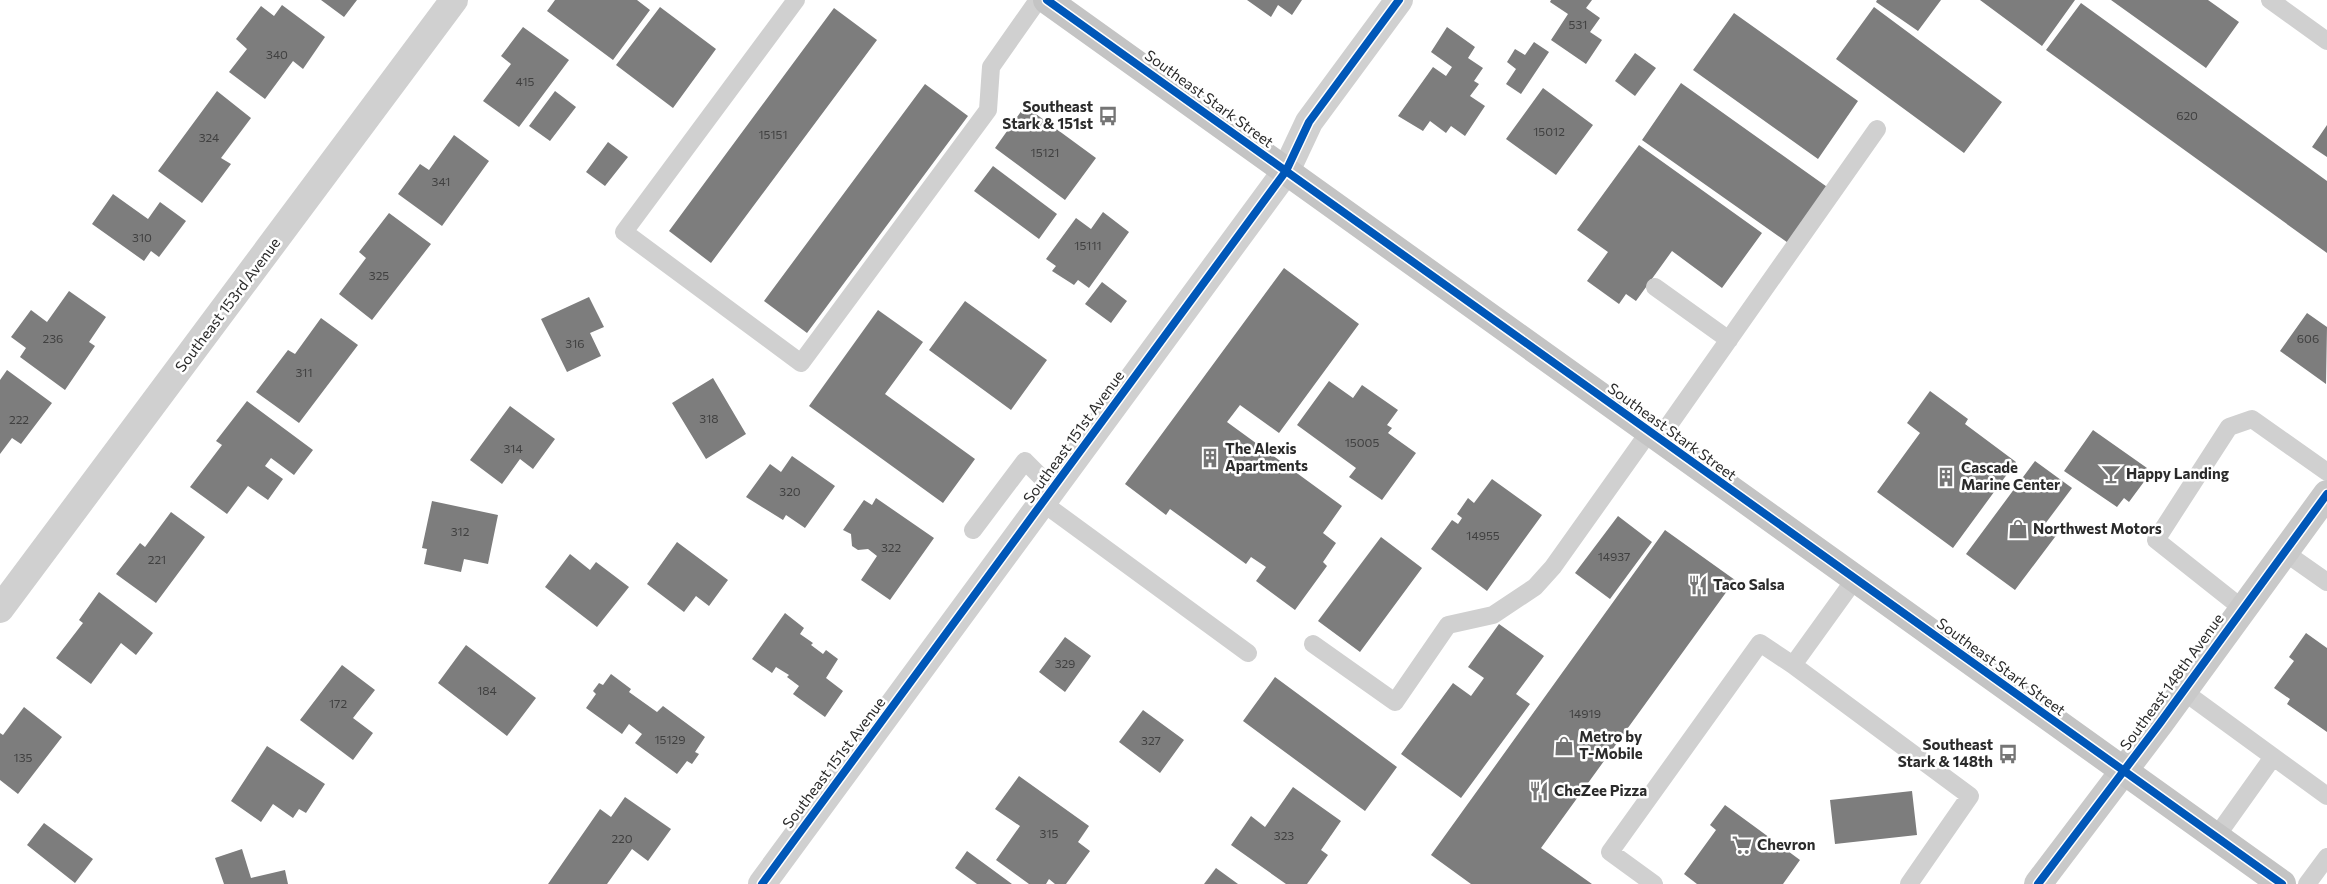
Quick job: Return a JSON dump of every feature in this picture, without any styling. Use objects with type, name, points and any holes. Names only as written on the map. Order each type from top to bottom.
[{"type":"main road","name":"Southeast Stark Street","points":[[1047,0],[2282,884]]},
{"type":"main road","name":"Southeast 148th Avenue","points":[[2038,884],[2327,494]]},
{"type":"street","name":"Southeast 153rd Avenue","points":[[0,609],[454,0]]},
{"type":"street","name":"Southeast 151st Avenue","points":[[762,884],[1286,171],[1309,122],[1399,0]]},
{"type":"lane","points":[[796,0],[624,232],[801,363],[988,110],[991,67],[1038,0]]},
{"type":"lane","points":[[2270,0],[2327,41]]},
{"type":"lane","points":[[1313,644],[1395,702],[1448,625],[1493,614],[1516,601],[1541,580],[1729,340],[1877,129]]},
{"type":"lane","points":[[1656,287],[1729,340]]},
{"type":"lane","points":[[2243,608],[2156,540],[2229,427],[2252,419],[2327,472]]},
{"type":"lane","points":[[973,530],[1025,461],[1048,496],[1248,652]]},
{"type":"lane","points":[[2284,552],[2327,582]]},
{"type":"lane","points":[[1793,665],[1855,579]]},
{"type":"lane","points":[[1654,884],[1610,852],[1760,644],[1793,665],[1970,796],[1909,884]]},
{"type":"lane","points":[[2183,690],[2327,796]]},
{"type":"lane","points":[[2216,837],[2273,757]]},
{"type":"lane","points":[[2307,884],[2327,857]]},
{"type":"building","points":[[321,0],[357,0],[344,17]]},
{"type":"building","points":[[555,0],[637,0],[650,10],[613,60],[547,11]]},
{"type":"building","points":[[1247,0],[1302,0],[1292,15],[1278,5],[1271,17]]},
{"type":"building","points":[[1551,0],[1592,0],[1586,8],[1600,18],[1590,32],[1602,40],[1586,64],[1551,40],[1568,14],[1550,2]]},
{"type":"building","points":[[1877,0],[1941,0],[1918,31],[1876,2]]},
{"type":"building","points":[[1980,0],[2075,0],[2042,46]]},
{"type":"building","points":[[2111,0],[2208,0],[2239,22],[2206,68]]},
{"type":"building","points":[[2081,3],[2327,181],[2327,253],[2046,50]]},
{"type":"building","points":[[282,5],[325,37],[303,69],[293,61],[265,99],[229,72],[247,49],[236,39],[261,6],[274,16]]},
{"type":"building","points":[[660,7],[716,49],[673,108],[616,65]]},
{"type":"building","points":[[1874,7],[2002,102],[1964,153],[1836,59]]},
{"type":"building","points":[[834,8],[877,40],[711,263],[669,231]]},
{"type":"building","points":[[1734,13],[1858,101],[1818,159],[1693,70]]},
{"type":"building","points":[[523,27],[569,60],[519,127],[483,101],[511,64],[501,56]]},
{"type":"building","points":[[1447,27],[1475,47],[1468,58],[1483,68],[1474,81],[1479,84],[1470,96],[1485,106],[1465,136],[1451,126],[1446,133],[1430,121],[1423,131],[1398,116],[1433,67],[1446,76],[1452,67],[1431,52]]},
{"type":"building","points":[[1534,42],[1549,52],[1521,94],[1506,84],[1516,69],[1507,62],[1515,49],[1525,55]]},
{"type":"building","points":[[1635,53],[1656,68],[1635,96],[1615,81]]},
{"type":"building","points":[[1681,83],[1830,189],[1791,245],[1642,140]]},
{"type":"building","points":[[925,84],[968,116],[807,333],[764,301]]},
{"type":"building","points":[[1543,88],[1593,125],[1556,175],[1506,139]]},
{"type":"building","points":[[217,91],[251,118],[221,158],[231,164],[202,203],[158,171]]},
{"type":"building","points":[[555,91],[576,107],[550,141],[529,126]]},
{"type":"building","points":[[1025,106],[1096,158],[1065,200],[995,148]]},
{"type":"building","points":[[2327,125],[2327,157],[2312,147]]},
{"type":"building","points":[[454,135],[489,161],[442,226],[398,194],[420,164],[429,170]]},
{"type":"building","points":[[608,142],[628,157],[605,186],[586,172]]},
{"type":"building","points":[[1639,145],[1762,233],[1722,288],[1672,251],[1636,301],[1626,294],[1619,304],[1587,281],[1608,252],[1577,230]]},
{"type":"building","points":[[993,166],[1057,214],[1039,239],[974,191]]},
{"type":"building","points":[[113,194],[148,219],[160,202],[186,221],[159,257],[151,251],[144,261],[92,224]]},
{"type":"building","points":[[1103,212],[1129,232],[1089,288],[1078,280],[1074,285],[1052,271],[1056,266],[1046,259],[1076,218],[1091,229]]},
{"type":"building","points":[[389,213],[431,244],[372,320],[339,294],[366,258],[359,252]]},
{"type":"building","name":"The Alexis Apartments","points":[[1284,268],[1359,324],[1279,433],[1240,405],[1227,422],[1342,506],[1323,533],[1336,543],[1323,562],[1327,566],[1295,610],[1256,581],[1266,567],[1251,557],[1246,564],[1170,509],[1166,515],[1125,484]]},
{"type":"building","points":[[1102,282],[1127,301],[1111,323],[1085,304]]},
{"type":"building","points":[[69,291],[106,317],[89,342],[95,346],[65,390],[20,357],[26,348],[11,337],[31,310],[47,322]]},
{"type":"building","points":[[589,297],[604,327],[590,333],[601,356],[567,372],[541,319]]},
{"type":"building","points":[[965,301],[1047,360],[1011,410],[929,350]]},
{"type":"building","points":[[878,310],[923,342],[885,394],[975,459],[943,503],[809,406]]},
{"type":"building","points":[[2307,313],[2327,327],[2326,384],[2280,351]]},
{"type":"building","points":[[321,318],[358,345],[299,423],[256,392],[288,350],[295,354]]},
{"type":"building","points":[[7,370],[52,403],[21,444],[12,438],[0,454],[0,380]]},
{"type":"building","points":[[713,378],[746,434],[706,459],[672,403]]},
{"type":"building","points":[[1329,381],[1353,398],[1362,385],[1398,410],[1387,425],[1392,428],[1388,433],[1416,453],[1382,500],[1349,477],[1356,468],[1297,425]]},
{"type":"building","name":"Cascade Marine Center","points":[[1930,391],[1968,419],[1965,424],[2016,462],[1953,548],[1877,492],[1920,433],[1907,423]]},
{"type":"building","points":[[247,401],[313,450],[294,475],[271,458],[265,466],[283,479],[268,500],[248,486],[227,514],[190,487],[222,445],[216,441]]},
{"type":"building","points":[[510,406],[555,439],[533,469],[520,459],[502,484],[470,460]]},
{"type":"building","points":[[2093,430],[2147,468],[2141,476],[2146,479],[2129,502],[2124,498],[2117,507],[2064,471]]},
{"type":"building","points":[[792,456],[835,486],[805,528],[786,515],[783,520],[746,497],[770,464],[781,472]]},
{"type":"building","name":"Northwest Motors","points":[[2035,461],[2072,488],[2045,524],[2058,533],[2015,590],[1966,554]]},
{"type":"building","points":[[1492,479],[1542,515],[1487,591],[1431,549],[1452,520],[1458,524],[1462,518],[1457,514],[1468,498],[1474,503]]},
{"type":"building","points":[[876,498],[934,538],[890,600],[861,580],[877,556],[868,549],[858,550],[852,546],[851,534],[843,530],[864,500],[872,505]]},
{"type":"building","points":[[432,501],[498,515],[488,564],[464,559],[461,572],[424,564],[427,549],[422,548]]},
{"type":"building","points":[[171,512],[205,537],[156,603],[116,574],[140,543],[145,547]]},
{"type":"building","points":[[1618,516],[1652,542],[1610,599],[1575,573]]},
{"type":"building","points":[[1665,530],[1735,580],[1541,848],[1592,884],[1471,884],[1431,855]]},
{"type":"building","points":[[1381,537],[1422,568],[1360,652],[1318,621]]},
{"type":"building","points":[[677,542],[728,580],[709,606],[696,596],[684,612],[647,584]]},
{"type":"building","points":[[570,554],[590,570],[596,562],[629,587],[597,627],[545,587]]},
{"type":"building","points":[[99,592],[153,633],[136,655],[121,643],[91,684],[56,658],[83,623],[79,620]]},
{"type":"building","points":[[785,613],[804,628],[800,634],[813,643],[811,645],[823,654],[826,650],[838,659],[826,678],[843,691],[825,717],[793,694],[799,686],[787,677],[789,675],[776,667],[772,673],[752,659]]},
{"type":"building","points":[[1499,624],[1544,656],[1516,694],[1530,704],[1461,798],[1401,754],[1453,683],[1471,696],[1484,678],[1468,667]]},
{"type":"building","points":[[2306,633],[2327,648],[2327,732],[2287,704],[2290,699],[2274,688],[2294,661],[2289,657]]},
{"type":"building","points":[[1065,637],[1091,656],[1065,692],[1039,672]]},
{"type":"building","points":[[466,645],[536,698],[507,736],[438,683]]},
{"type":"building","points":[[342,665],[375,690],[353,718],[373,733],[353,760],[300,720]]},
{"type":"building","points":[[611,674],[631,689],[629,692],[657,712],[663,706],[705,737],[695,752],[699,754],[692,764],[687,761],[677,774],[635,743],[642,734],[629,724],[622,734],[586,708],[596,694],[593,691],[599,683],[603,685]]},
{"type":"building","points":[[1275,677],[1397,767],[1365,811],[1243,721]]},
{"type":"building","points":[[24,707],[62,737],[18,794],[0,780],[0,733],[3,735]]},
{"type":"building","points":[[1143,710],[1184,740],[1160,773],[1119,742]]},
{"type":"building","points":[[267,746],[325,784],[306,813],[299,809],[293,818],[273,804],[261,822],[231,801]]},
{"type":"building","points":[[1019,776],[1089,826],[1078,842],[1090,851],[1066,884],[1055,884],[1049,879],[1046,884],[1029,884],[996,860],[1020,826],[995,809]]},
{"type":"building","points":[[1293,787],[1341,821],[1321,850],[1328,855],[1307,884],[1286,884],[1231,845],[1251,816],[1265,827]]},
{"type":"building","name":"Chevron","points":[[1912,791],[1917,835],[1835,844],[1830,800]]},
{"type":"building","points":[[625,797],[671,829],[648,861],[632,849],[607,884],[548,884],[600,809],[611,817]]},
{"type":"building","name":"Chevron","points":[[1725,805],[1800,860],[1783,884],[1697,884],[1684,874],[1716,830],[1710,825]]},
{"type":"building","points":[[44,823],[93,859],[75,883],[27,845]]},
{"type":"building","points":[[242,849],[251,878],[285,870],[288,884],[224,884],[215,858]]},
{"type":"building","points":[[967,851],[1012,884],[977,884],[955,868]]},
{"type":"building","points":[[1216,868],[1238,884],[1204,884]]},
{"type":"cycle path","points":[[1047,0],[2282,884]]},
{"type":"cycle path","points":[[762,884],[1286,171],[1309,122],[1399,0]]},
{"type":"cycle path","points":[[2038,884],[2160,723],[2327,494]]},
{"type":"place","name":"Southeast Stark & 151st","points":[[1108,116]]},
{"type":"place","name":"The Alexis Apartments","points":[[1210,458]]},
{"type":"place","name":"Happy Landing","points":[[2111,474]]},
{"type":"place","name":"Cascade Marine Center","points":[[1946,477]]},
{"type":"place","name":"Northwest Motors","points":[[2018,529]]},
{"type":"place","name":"Taco Salsa","points":[[1698,585]]},
{"type":"place","name":"Metro by T-Mobile","points":[[1564,746]]},
{"type":"place","name":"Southeast Stark & 148th","points":[[2008,754]]},
{"type":"place","name":"CheZee Pizza","points":[[1539,791]]},
{"type":"place","name":"Chevron","points":[[1742,845]]}]
